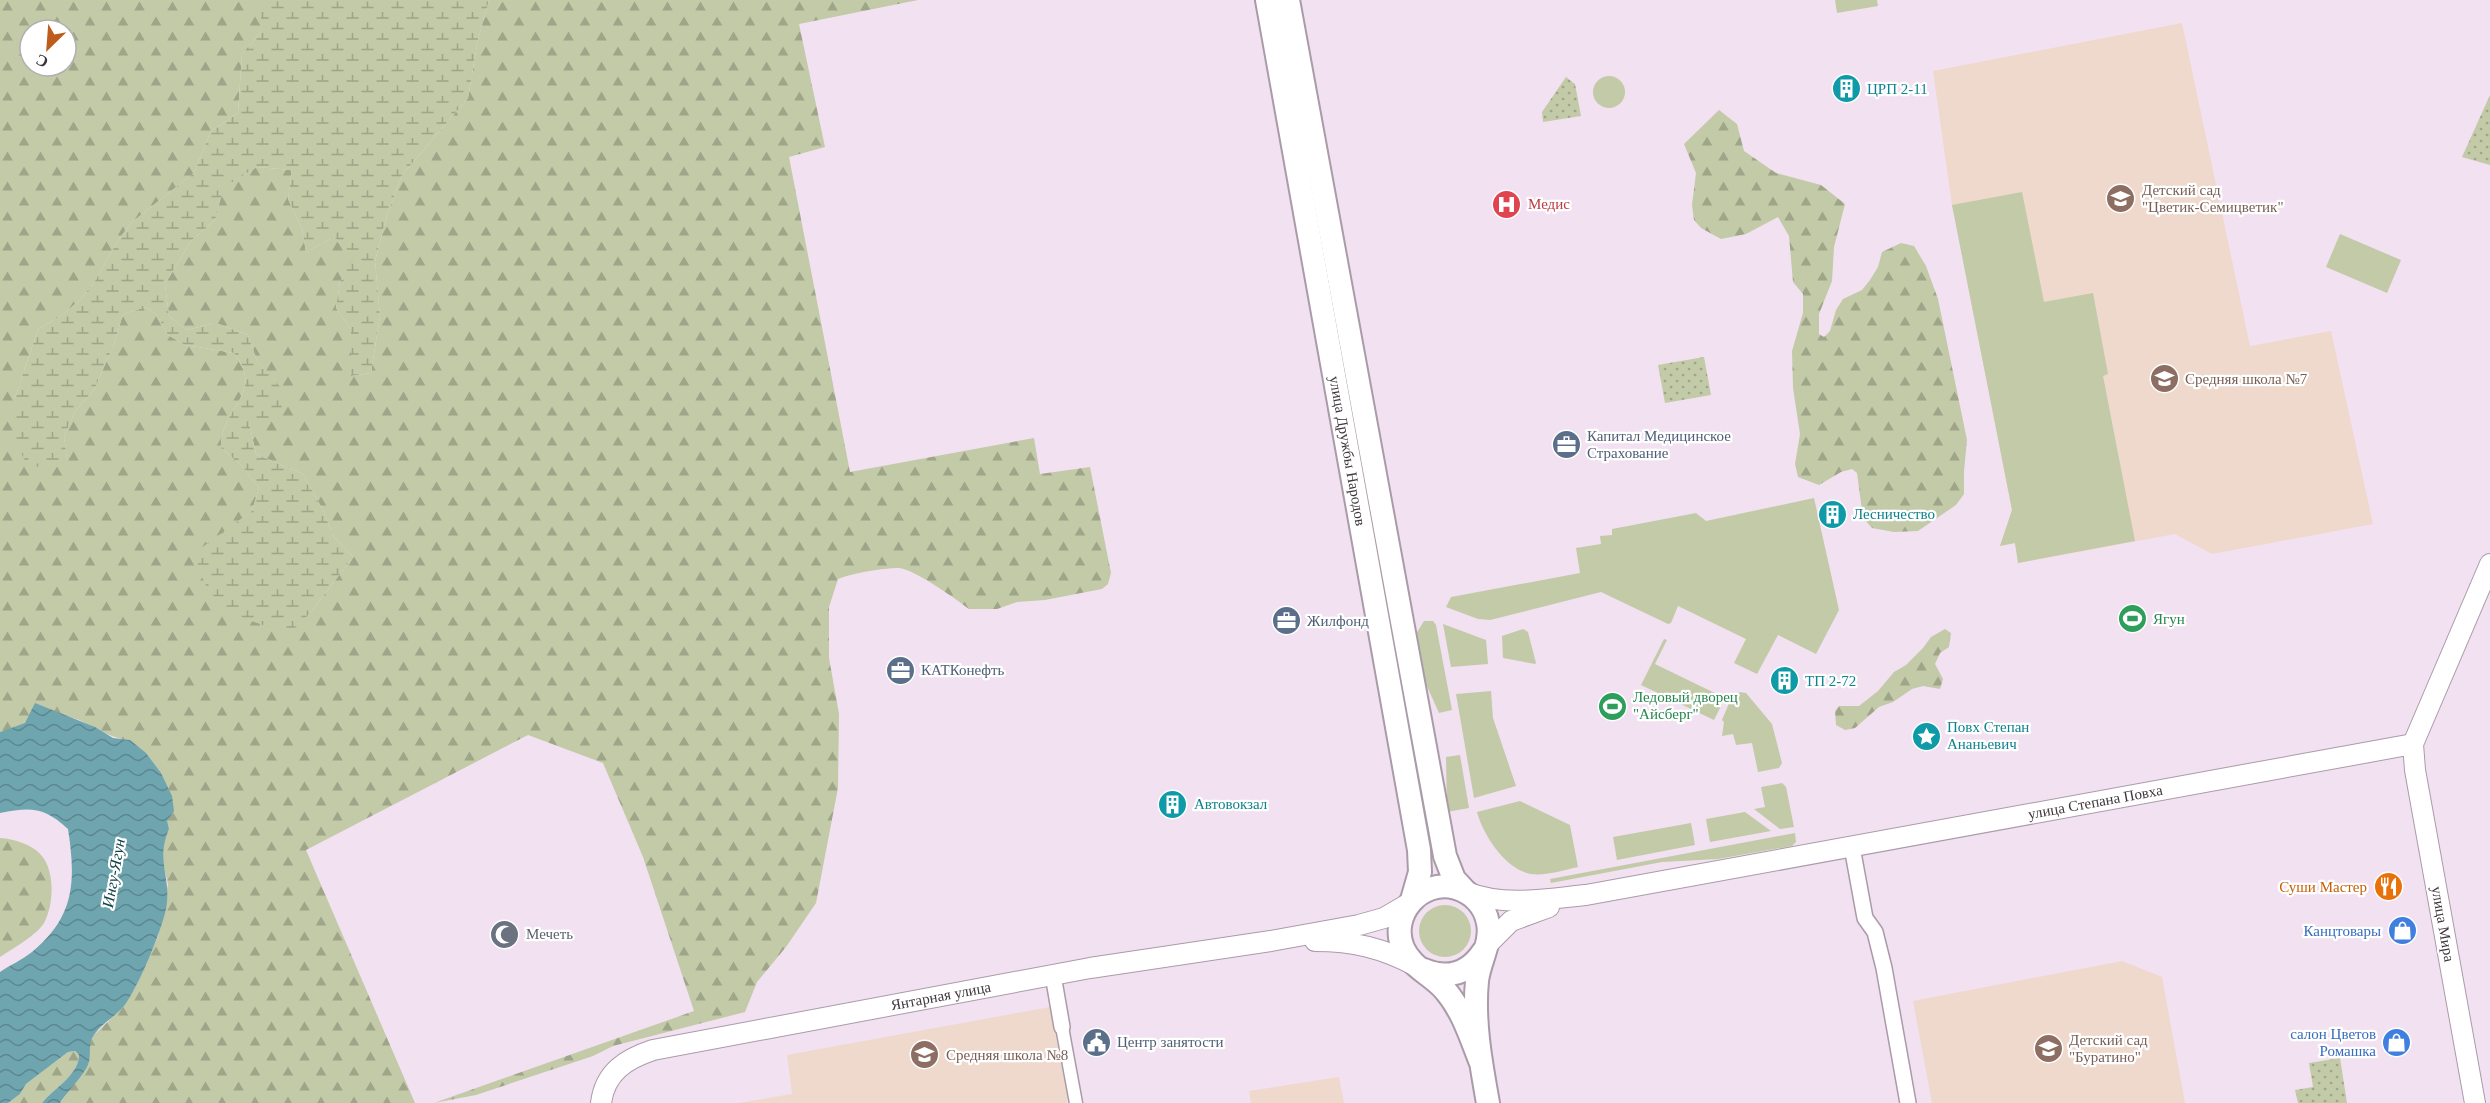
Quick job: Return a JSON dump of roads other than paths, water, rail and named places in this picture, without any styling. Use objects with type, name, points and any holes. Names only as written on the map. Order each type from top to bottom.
[{"type":"main road","name":"улица Дружбы Народов","points":[[1267,0],[1419,850],[1420,872],[1410,902]]},
{"type":"main road","name":"улица Дружбы Народов","points":[[1288,0],[1445,856],[1454,879],[1466,892]]},
{"type":"main road","points":[[1481,1063],[1454,1001],[1405,951],[1400,938],[1401,919],[1410,902],[1424,891],[1436,887],[1452,887],[1466,892],[1478,902],[1486,915],[1489,930],[1476,995],[1481,1063],[1488,1103]]},
{"type":"main road","points":[[1421,969],[1439,975],[1461,972],[1474,964],[1485,949]]},
{"type":"street","points":[[2413,744],[2490,564]]},
{"type":"street","name":"улица Степана Повха","points":[[1586,895],[2413,744]]},
{"type":"street","name":"улица Мира","points":[[2413,744],[2415,770],[2475,1103]]},
{"type":"street","points":[[1852,847],[1865,918],[1875,932],[1884,968],[1908,1103]]},
{"type":"street","points":[[1466,892],[1491,900],[1505,901],[1586,895]]},
{"type":"street","points":[[1485,949],[1504,926],[1519,916],[1586,895]]},
{"type":"street","points":[[1271,941],[1373,921],[1396,913],[1410,902]]},
{"type":"street","points":[[1271,941],[1354,943],[1385,951],[1421,969]]},
{"type":"street","name":"Янтарная улица","points":[[601,1103],[606,1084],[616,1069],[631,1058],[653,1050],[1053,975],[1271,941]]},
{"type":"street","points":[[1053,975],[1076,1103]]},
{"type":"water","name":"Ингу-Ягун","points":[[35,703],[95,727],[113,738],[130,740],[146,753],[161,773],[172,796],[174,811],[167,821],[169,829],[163,851],[167,887],[166,909],[148,959],[130,998],[94,1035],[87,1066],[60,1103],[42,1103],[75,1069],[79,1055],[75,1051],[68,1052],[26,1084],[20,1094],[8,1103],[0,1103],[0,972],[24,958],[46,939],[64,911],[71,882],[72,865],[68,829],[52,816],[37,810],[0,813],[0,732],[25,723]]},
{"type":"place","name":"ЦРП 2-11","points":[[1846,89]]},
{"type":"place","name":"Детский сад \"Цветик-Семицветик\"","points":[[2121,199]]},
{"type":"place","name":"Медис","points":[[1507,204]]},
{"type":"place","name":"Средняя школа №7","points":[[2164,379]]},
{"type":"place","name":"Капитал Медицинское Страхование","points":[[1566,445]]},
{"type":"place","name":"Лесничество","points":[[1832,514]]},
{"type":"place","name":"Ягун","points":[[2132,619]]},
{"type":"place","name":"Жилфонд","points":[[1286,621]]},
{"type":"place","name":"КАТКонефть","points":[[900,670]]},
{"type":"place","name":"ТП 2-72","points":[[1784,681]]},
{"type":"place","name":"Ледовый дворец \"Айсберг\"","points":[[1612,706]]},
{"type":"place","name":"Повх Степан Ананьевич","points":[[1926,736]]},
{"type":"place","name":"Автовокзал","points":[[1173,804]]},
{"type":"place","name":"Суши Мастер","points":[[2388,887]]},
{"type":"place","name":"Канцтовары","points":[[2402,931]]},
{"type":"place","name":"Мечеть","points":[[505,934]]},
{"type":"place","name":"Центр занятости","points":[[1096,1042]]},
{"type":"place","name":"салон Цветов Ромашка","points":[[2397,1043]]},
{"type":"place","name":"Детский сад \"Буратино\"","points":[[2048,1049]]},
{"type":"place","name":"Средняя школа №8","points":[[925,1055]]}]
